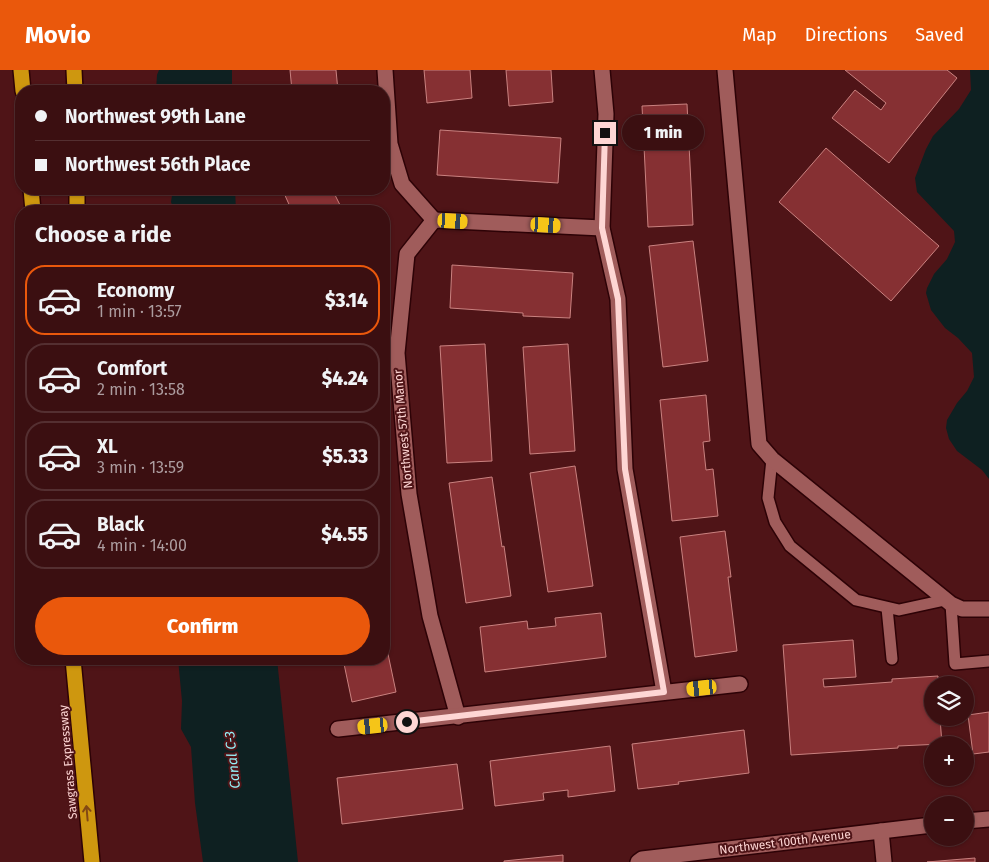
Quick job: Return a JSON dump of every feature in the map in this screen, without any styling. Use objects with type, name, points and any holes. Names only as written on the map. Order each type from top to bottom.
[{"type":"highway","points":[[21,70],[22,85]]},
{"type":"highway","points":[[74,70],[75,85]]},
{"type":"highway","name":"Sawgrass Expressway","points":[[74,665],[92,862]]},
{"type":"highway","points":[[77,695],[78,665]]},
{"type":"street","points":[[385,70],[386,85]]},
{"type":"street","points":[[602,70],[606,114],[602,228],[618,299],[625,469],[664,692]]},
{"type":"street","points":[[725,70],[759,444],[772,459],[948,602],[962,609],[989,609]]},
{"type":"street","points":[[390,144],[402,184],[434,220],[602,228]]},
{"type":"street","name":"Northwest 57th Manor","points":[[434,220],[407,254],[397,353],[409,494],[430,616],[458,717]]},
{"type":"street","points":[[338,729],[740,684]]},
{"type":"street","points":[[974,821],[989,819]]},
{"type":"street","name":"Northwest 100th Avenue","points":[[638,862],[642,859],[924,826]]},
{"type":"street","points":[[881,831],[884,862]]},
{"type":"lane","points":[[772,459],[768,498],[775,522],[790,546],[856,600],[899,610],[948,602],[955,664],[989,661]]},
{"type":"lane","points":[[887,608],[892,659]]},
{"type":"water","points":[[159,70],[232,70],[232,85],[156,85]]},
{"type":"water","points":[[970,70],[989,70],[989,479],[982,470],[957,451],[949,439],[946,428],[947,420],[967,391],[974,377],[972,353],[945,328],[931,310],[926,293],[927,288],[934,274],[947,259],[955,242],[954,231],[917,192],[915,178],[933,136],[959,109],[971,90]]},
{"type":"water","points":[[172,195],[235,195],[236,205],[172,205]]},
{"type":"water","name":"Canal C-3","points":[[179,665],[278,665],[298,862],[203,862],[195,803],[191,747],[181,729],[182,701]]},
{"type":"building","points":[[290,70],[336,70],[337,85],[291,85]]},
{"type":"building","points":[[424,70],[470,70],[472,98],[427,103]]},
{"type":"building","points":[[506,70],[551,70],[553,102],[509,106]]},
{"type":"building","points":[[845,70],[947,70],[957,78],[889,163],[832,118],[855,90],[881,110],[886,103]]},
{"type":"building","points":[[687,104],[693,225],[648,227],[642,106]]},
{"type":"building","points":[[440,130],[561,138],[558,183],[437,175]]},
{"type":"building","points":[[826,148],[939,246],[891,301],[779,202]]},
{"type":"building","points":[[285,195],[335,195],[340,205],[289,205]]},
{"type":"building","points":[[693,241],[708,361],[663,367],[649,246]]},
{"type":"building","points":[[452,265],[573,273],[570,318],[523,316],[523,313],[450,308]]},
{"type":"building","points":[[485,344],[492,461],[447,463],[440,346]]},
{"type":"building","points":[[568,344],[575,451],[530,454],[523,347]]},
{"type":"building","points":[[706,395],[710,441],[703,442],[706,470],[713,469],[718,516],[672,521],[660,400]]},
{"type":"building","points":[[575,466],[593,586],[548,592],[530,473]]},
{"type":"building","points":[[492,477],[511,596],[466,603],[449,483]]},
{"type":"building","points":[[725,531],[731,577],[728,577],[737,651],[695,657],[680,537]]},
{"type":"building","points":[[601,613],[606,657],[485,672],[480,627],[527,621],[528,629],[556,626],[555,618]]},
{"type":"building","points":[[853,640],[856,677],[823,679],[824,687],[892,682],[892,679],[924,677],[924,726],[941,726],[941,736],[924,736],[924,745],[791,755],[783,645]]},
{"type":"building","points":[[390,664],[396,692],[352,702],[344,665]]},
{"type":"building","points":[[989,712],[989,752],[974,754],[974,736],[971,736],[969,726],[974,726],[974,714]]},
{"type":"building","points":[[744,730],[749,773],[638,789],[632,744]]},
{"type":"building","points":[[610,746],[615,791],[568,797],[568,790],[543,793],[544,800],[495,806],[490,761]]},
{"type":"building","points":[[457,764],[463,809],[342,824],[337,778]]},
{"type":"building","points":[[563,855],[563,862],[504,862],[504,861]]},
{"type":"building","points":[[975,858],[975,862],[927,862]]},
{"type":"route","points":[[407,722],[664,692],[625,469],[618,299],[602,228],[605,133]]}]
